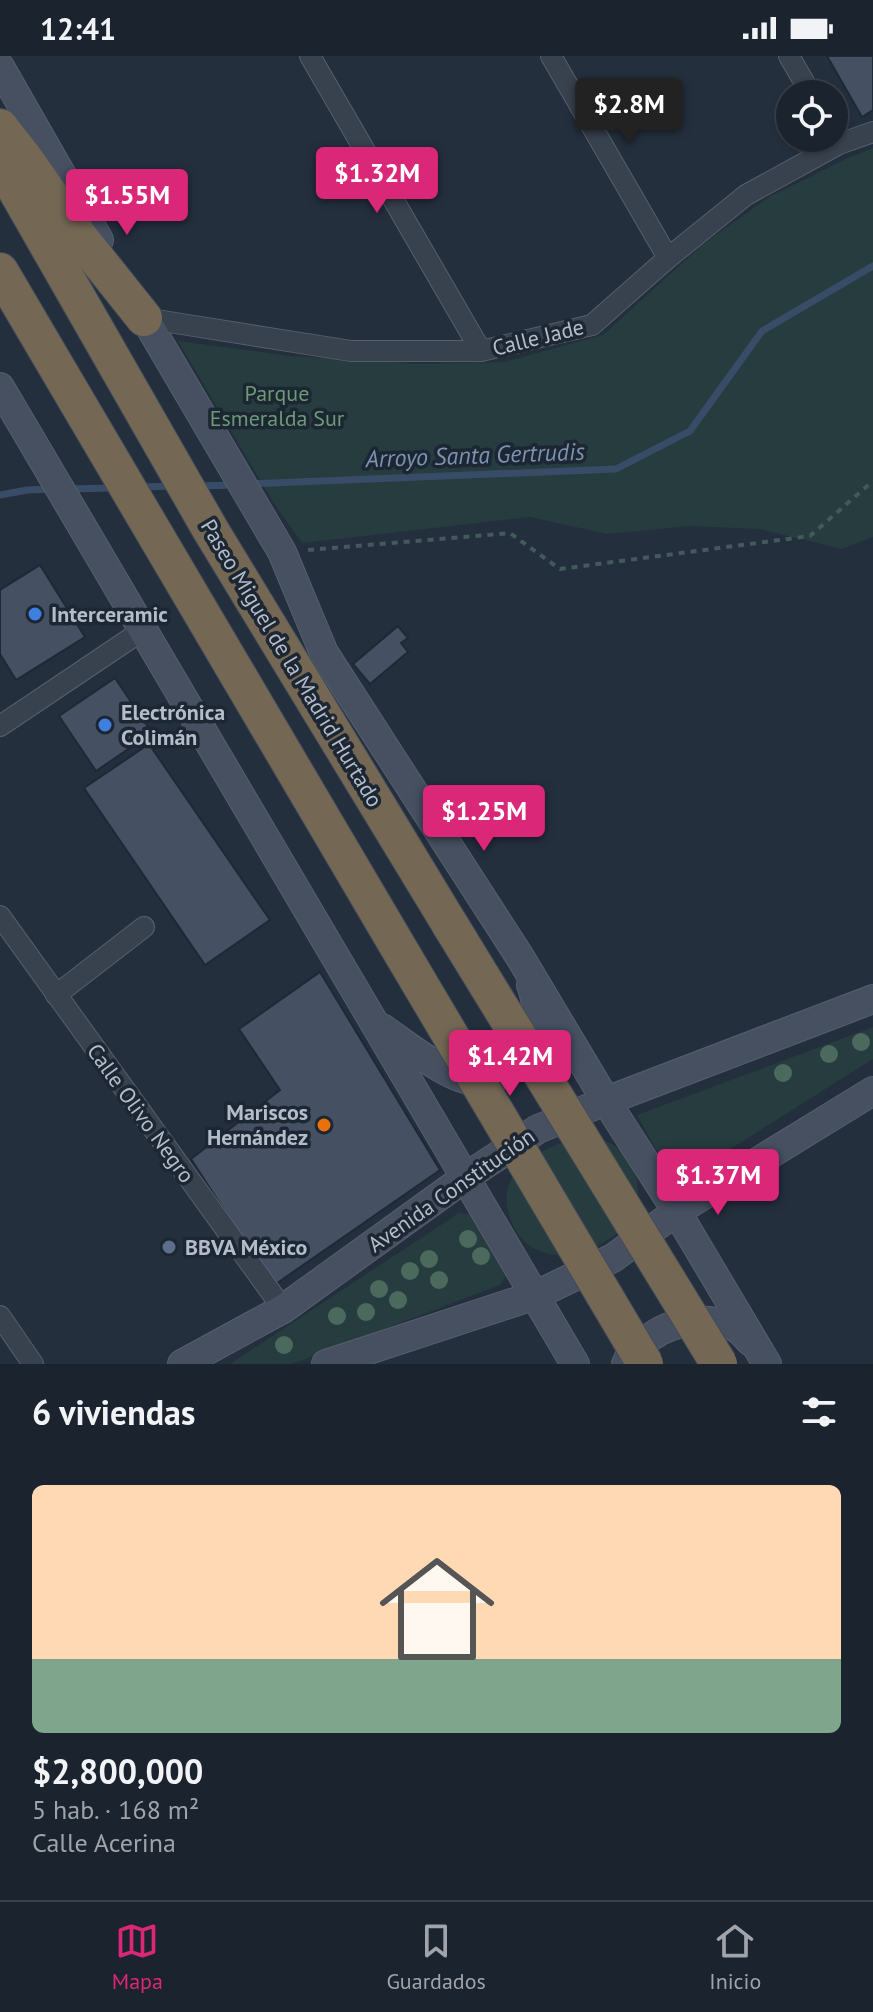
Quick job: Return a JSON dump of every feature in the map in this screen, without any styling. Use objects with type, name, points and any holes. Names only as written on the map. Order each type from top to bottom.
[{"type":"highway","points":[[0,127],[81,239],[144,318]]},
{"type":"highway","name":"Paseo Miguel de la Madrid Hurtado","points":[[0,162],[210,529],[719,1364]]},
{"type":"highway","points":[[0,271],[645,1364]]},
{"type":"street","points":[[310,56],[481,351]]},
{"type":"street","points":[[551,56],[668,258]]},
{"type":"street","points":[[789,56],[803,80]]},
{"type":"street","points":[[0,67],[282,552],[324,653],[520,957],[762,1356]]},
{"type":"street","name":"Calle Jade","points":[[848,138],[873,132]]},
{"type":"street","name":"Calle Jade","points":[[144,318],[351,351],[481,351],[592,325],[746,195],[817,152]]},
{"type":"street","points":[[0,387],[575,1364]]},
{"type":"street","points":[[0,726],[143,630]]},
{"type":"street","name":"Calle Olivo Negro","points":[[0,916],[283,1309]]},
{"type":"street","points":[[56,995],[144,927]]},
{"type":"street","points":[[372,1020],[452,1075],[478,1082],[507,1071],[519,1059],[530,1040],[537,1016],[533,991],[520,957]]},
{"type":"street","name":"Avenida Constitución","points":[[182,1364],[283,1309],[538,1129],[873,999]]},
{"type":"street","points":[[326,1364],[536,1295],[613,1258],[676,1212],[873,1091]]},
{"type":"street","points":[[0,1316],[33,1364]]},
{"type":"street","points":[[626,1364],[629,1355],[654,1333],[672,1324],[702,1321],[735,1326],[762,1356]]},
{"type":"path","points":[[282,552],[510,533],[560,569],[810,536],[873,481]]},
{"type":"green space","name":"Parque Esmeralda Sur","points":[[873,148],[873,537],[842,549],[759,529],[689,526],[607,534],[530,517],[302,543],[273,502],[178,341],[291,356],[419,364],[504,362],[603,335],[702,245],[769,197]]},
{"type":"green space","points":[[873,1027],[873,1059],[675,1184],[637,1115]]},
{"type":"green space","points":[[585,1137],[611,1144],[632,1165],[638,1186],[636,1206],[617,1233],[596,1246],[560,1255],[537,1250],[524,1240],[512,1223],[506,1201],[509,1186],[526,1162],[539,1153]]},
{"type":"green space","points":[[459,1213],[479,1216],[510,1270],[500,1285],[292,1364],[230,1364]]},
{"type":"building","points":[[827,56],[873,56],[873,110],[862,117],[848,93],[848,80],[841,80]]},
{"type":"building","name":"Interceramic","points":[[40,565],[85,637],[16,680],[0,654],[0,590]]},
{"type":"building","points":[[398,626],[408,638],[401,643],[408,652],[370,684],[353,664]]},
{"type":"building","name":"Electrónica Colimán","points":[[115,678],[152,733],[96,771],[59,716]]},
{"type":"building","points":[[149,744],[270,920],[205,965],[84,788]]},
{"type":"building","name":"Mariscos Hernández","points":[[320,972],[440,1170],[273,1286],[191,1159],[280,1090],[239,1029]]},
{"type":"waterway","name":"Arroyo Santa Gertrudis","points":[[250,484],[616,469],[690,431],[762,331],[873,266]]},
{"type":"waterway","name":"Arroyo Santa Gertrudis","points":[[198,486],[233,485]]},
{"type":"waterway","name":"Arroyo Santa Gertrudis","points":[[142,487],[173,486]]},
{"type":"waterway","name":"Arroyo Santa Gertrudis","points":[[70,489],[113,488]]},
{"type":"waterway","name":"Arroyo Santa Gertrudis","points":[[0,495],[53,489]]},
{"type":"place","name":"Interceramic","points":[[35,614]]},
{"type":"place","name":"Electrónica Colimán","points":[[105,725]]},
{"type":"place","name":"Mariscos Hernández","points":[[324,1125]]},
{"type":"place","name":"BBVA México","points":[[169,1247]]}]
